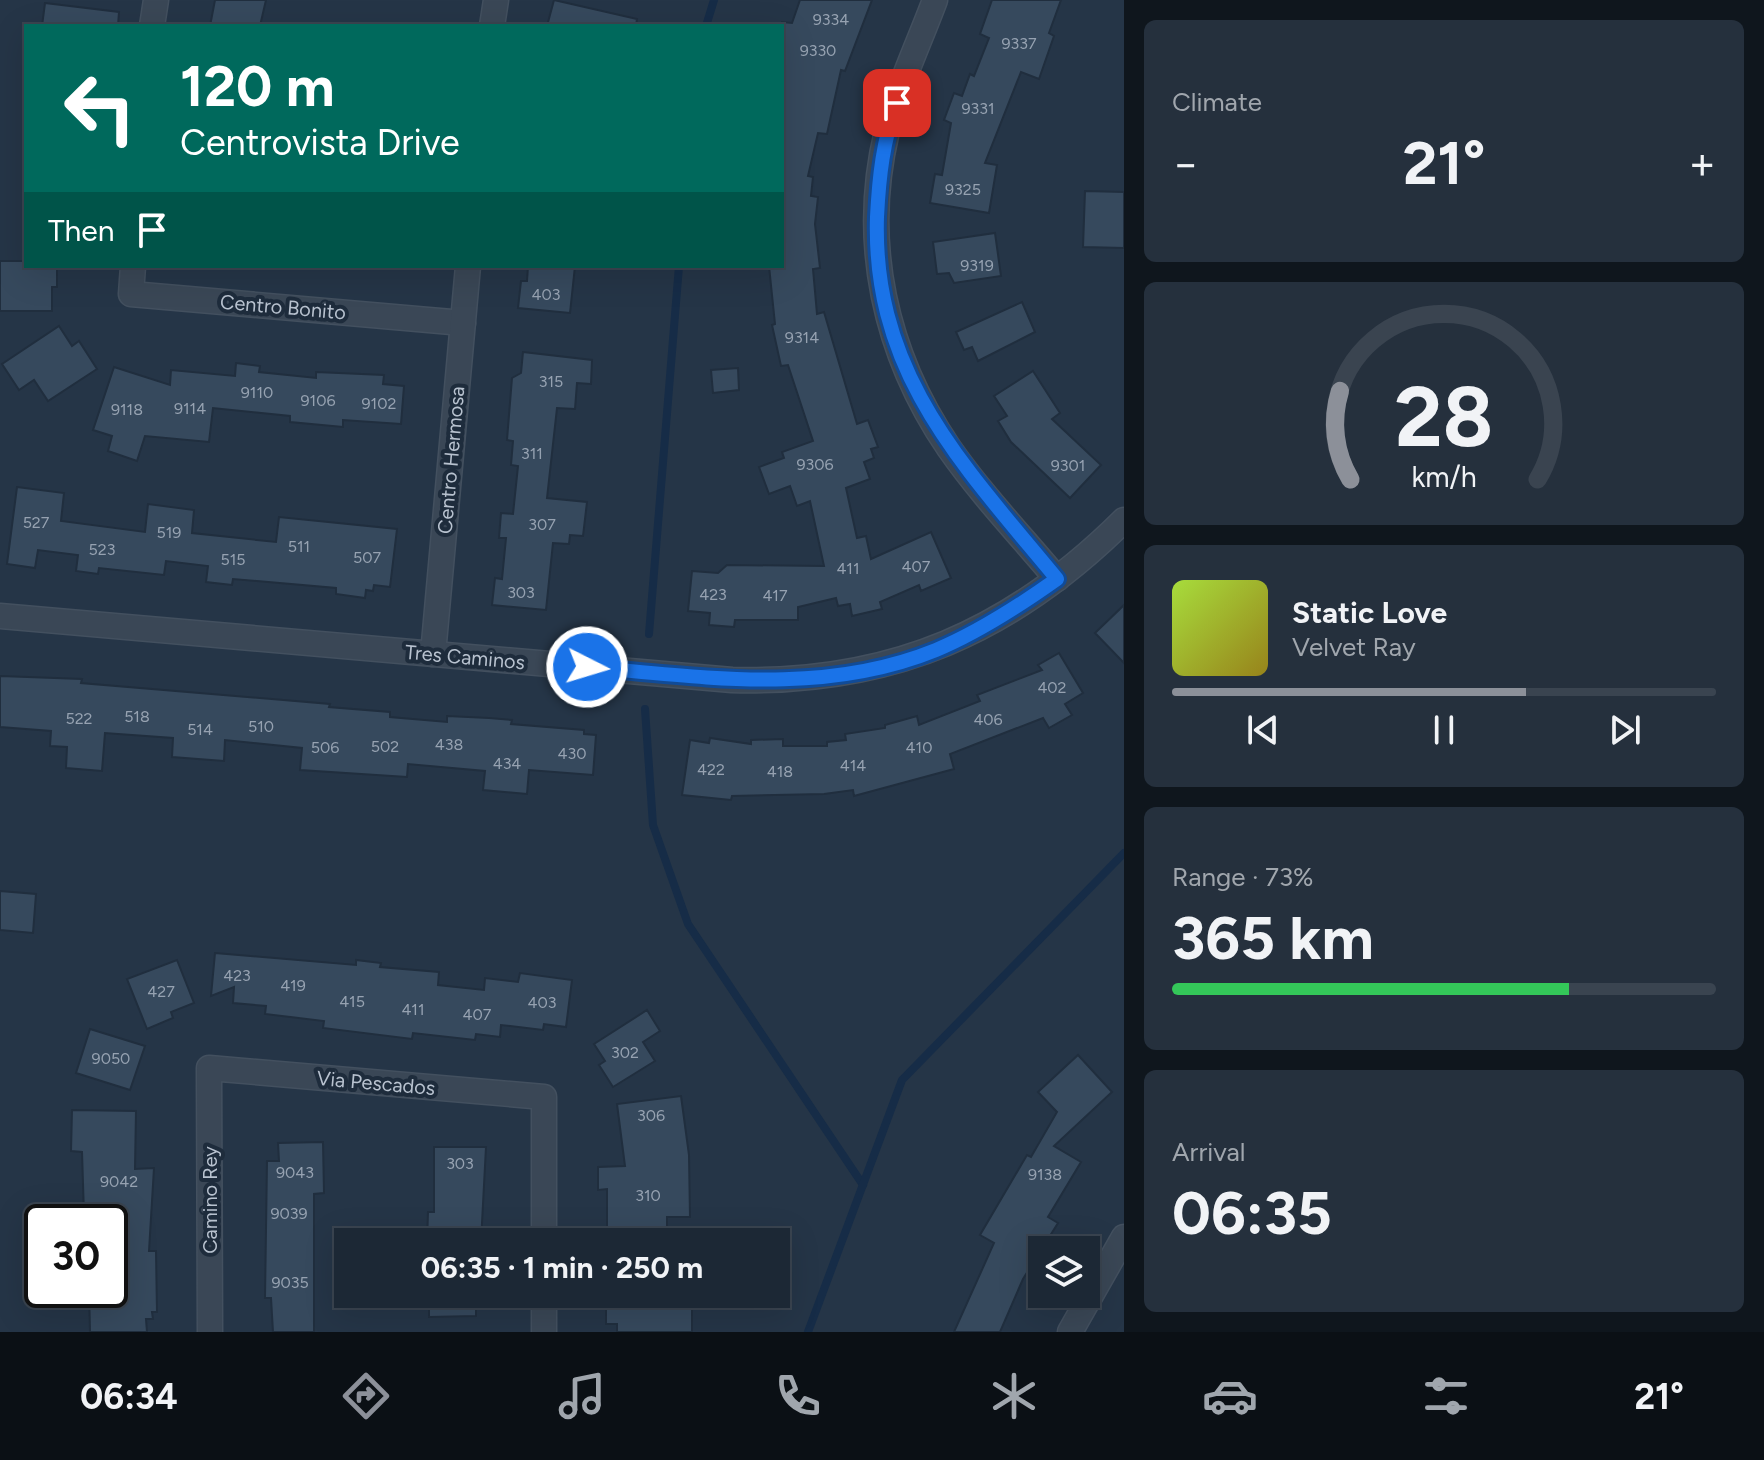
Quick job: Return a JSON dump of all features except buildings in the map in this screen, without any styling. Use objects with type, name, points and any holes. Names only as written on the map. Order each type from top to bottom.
[{"type":"street","points":[[152,24],[156,0]]},
{"type":"street","points":[[492,24],[496,0]]},
{"type":"street","points":[[935,0],[888,128],[882,154],[876,250],[879,281],[893,340],[924,407],[950,450],[1057,579]]},
{"type":"street","name":"Centro Bonito","points":[[133,268],[131,294],[463,323]]},
{"type":"street","name":"Centro Hermosa","points":[[433,654],[468,268]]},
{"type":"street","name":"Tres Caminos","points":[[0,616],[732,680],[830,677],[881,667],[936,650],[1008,613],[1057,579],[1124,520]]},
{"type":"street","name":"Via Pescados","points":[[209,1068],[544,1097],[544,1228]]},
{"type":"street","name":"Camino Rey","points":[[209,1068],[210,1332]]},
{"type":"street","points":[[1070,1332],[1124,1237]]},
{"type":"street","points":[[544,1308],[544,1332]]},
{"type":"waterway","points":[[707,24],[714,0]]},
{"type":"waterway","points":[[649,634],[679,268]]},
{"type":"waterway","points":[[645,709],[653,825],[688,924],[863,1185]]},
{"type":"waterway","points":[[808,1332],[902,1080],[1124,853]]},
{"type":"route","points":[[587,667],[732,680],[830,677],[881,667],[936,650],[1008,613],[1057,579],[950,450],[905,371],[893,340],[879,281],[876,250],[882,154],[897,103]]}]
